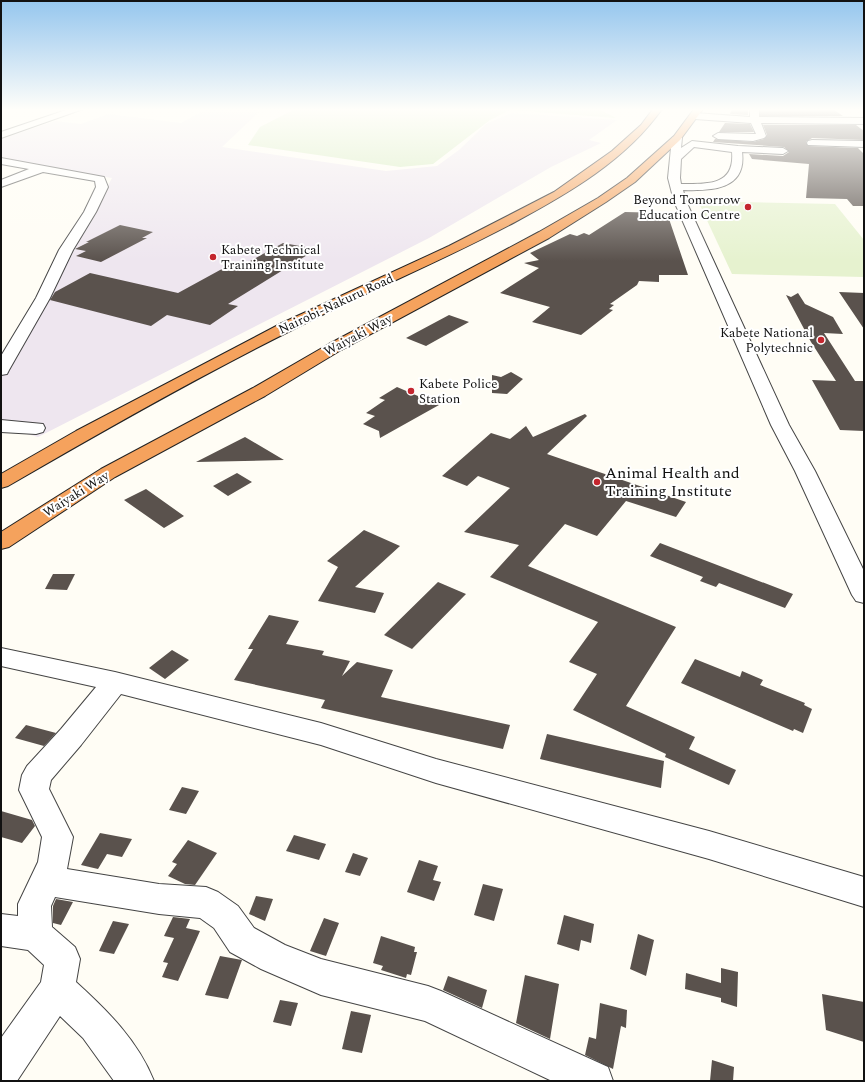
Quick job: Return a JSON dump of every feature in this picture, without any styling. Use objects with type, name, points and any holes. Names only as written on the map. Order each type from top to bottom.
[{"type":"highway","points":[[287,326],[329,297],[548,188],[587,159]]},
{"type":"highway","name":"Nairobi-Nakuru Road","points":[[1,482],[83,434],[287,326],[454,249],[558,194],[607,159]]},
{"type":"highway","name":"Waiyaki Way","points":[[1,542],[108,473],[259,392],[335,347],[544,235],[602,200],[630,180],[653,159]]},
{"type":"street","points":[[675,159],[674,173],[680,201],[780,425],[805,471],[864,595]]},
{"type":"street","points":[[676,187],[713,187],[732,176],[739,165],[738,159]]},
{"type":"street","points":[[1,161],[100,179],[102,187],[90,212],[66,250],[43,298],[1,370]]},
{"type":"street","points":[[1,184],[44,168]]},
{"type":"street","points":[[1,426],[36,428]]},
{"type":"street","points":[[1,657],[114,682],[321,734],[436,771],[709,845],[864,892]]},
{"type":"street","points":[[36,935],[34,904],[47,881],[54,862],[58,837],[34,790],[37,775],[71,737],[114,682]]},
{"type":"street","points":[[47,881],[159,899],[206,903],[226,917],[242,940],[273,957],[321,977],[428,1004],[594,1081]]},
{"type":"street","points":[[1,930],[36,935],[63,959],[57,989],[1,1071]]},
{"type":"street","points":[[57,989],[96,1025],[125,1064],[135,1081]]},
{"type":"shaded area","points":[[307,159],[386,171],[437,166],[446,159],[567,159],[551,167],[429,238],[38,437],[1,427],[1,375],[82,235],[112,178],[1,160]]},
{"type":"green space","points":[[348,159],[439,159],[433,164],[400,167]]},
{"type":"green space","points":[[698,201],[835,204],[864,240],[864,277],[732,274]]},
{"type":"building","points":[[758,159],[864,159],[864,206],[853,206],[847,199],[806,198],[809,164]]},
{"type":"building","points":[[625,212],[667,213],[688,275],[659,275],[659,282],[639,281],[637,285],[610,304],[614,305],[609,309],[613,310],[581,335],[532,322],[550,307],[500,293],[539,268],[524,263],[539,260],[530,253],[570,234],[577,236],[584,233],[589,235]]},
{"type":"building","points":[[120,225],[153,232],[142,238],[147,238],[101,262],[76,256],[86,251],[75,249]]},
{"type":"building","points":[[283,243],[317,249],[228,304],[238,306],[210,325],[167,315],[151,326],[50,300],[55,292],[90,273],[178,293],[231,264],[241,266]]},
{"type":"building","points":[[839,292],[864,293],[864,329]]},
{"type":"building","points":[[798,293],[805,304],[833,317],[843,334],[824,333],[855,381],[864,381],[864,431],[840,430],[812,380],[836,381],[811,342],[786,295],[791,297]]},
{"type":"building","points":[[449,315],[469,322],[426,346],[406,338]]},
{"type":"building","points":[[511,372],[523,379],[507,394],[492,393],[492,375],[501,377]]},
{"type":"building","points":[[397,387],[439,405],[380,438],[379,431],[363,424],[375,416],[366,413],[385,400],[379,398]]},
{"type":"building","points":[[585,414],[587,416],[547,454],[686,502],[676,517],[626,501],[597,536],[565,524],[528,566],[676,627],[626,706],[695,737],[689,749],[736,770],[729,785],[665,757],[666,754],[573,710],[597,674],[569,662],[598,622],[490,577],[519,545],[464,532],[510,488],[478,476],[467,486],[442,476],[491,433],[510,439],[526,426],[533,437]]},
{"type":"building","points":[[245,437],[284,460],[196,462]]},
{"type":"building","points":[[237,473],[252,482],[228,496],[213,486]]},
{"type":"building","points":[[146,489],[184,516],[164,528],[124,500]]},
{"type":"building","points":[[364,530],[400,546],[355,587],[384,593],[375,613],[318,601],[338,567],[327,561]]},
{"type":"building","points":[[660,543],[793,594],[785,608],[719,583],[716,587],[700,581],[703,577],[650,556]]},
{"type":"building","points":[[53,574],[75,574],[67,590],[45,589]]},
{"type":"building","points":[[438,582],[466,594],[412,649],[384,635]]},
{"type":"building","points":[[269,615],[299,621],[286,644],[324,651],[322,655],[350,661],[342,676],[357,662],[393,670],[381,697],[510,725],[503,749],[321,708],[325,700],[234,680],[253,649],[248,649]]},
{"type":"building","points":[[172,650],[189,660],[165,679],[149,668]]},
{"type":"building","points":[[695,659],[740,677],[742,671],[763,680],[760,685],[805,703],[804,705],[812,709],[803,733],[794,729],[793,731],[681,683]]},
{"type":"building","points":[[26,725],[56,733],[44,746],[15,738]]},
{"type":"building","points":[[547,734],[664,761],[661,788],[540,759]]},
{"type":"building","points":[[182,787],[199,791],[186,814],[169,810]]},
{"type":"building","points":[[1,811],[32,820],[35,826],[22,843],[1,837]]},
{"type":"building","points":[[100,833],[132,839],[122,857],[107,854],[98,869],[81,865]]},
{"type":"building","points":[[294,835],[326,844],[319,860],[286,851]]},
{"type":"building","points":[[188,840],[217,853],[195,885],[185,884],[168,876],[177,864],[172,862]]},
{"type":"building","points":[[353,853],[368,858],[360,876],[345,872]]},
{"type":"building","points":[[419,860],[438,866],[433,880],[441,882],[434,901],[407,892]]},
{"type":"building","points":[[483,884],[503,889],[494,921],[474,915]]},
{"type":"building","points":[[256,896],[273,899],[265,921],[249,914]]},
{"type":"building","points":[[56,899],[73,902],[61,925],[53,923],[53,906]]},
{"type":"building","points":[[564,915],[594,924],[591,943],[581,940],[579,951],[557,944]]},
{"type":"building","points":[[173,917],[190,919],[186,928],[200,931],[178,981],[162,977],[168,963],[163,962],[174,938],[164,936]]},
{"type":"building","points":[[324,918],[339,923],[326,956],[310,951]]},
{"type":"building","points":[[113,921],[129,924],[114,954],[99,951]]},
{"type":"building","points":[[638,934],[654,940],[646,976],[630,969]]},
{"type":"building","points":[[381,936],[415,947],[414,952],[417,952],[411,975],[407,974],[406,978],[381,970],[383,966],[373,963]]},
{"type":"building","points":[[220,956],[242,960],[228,999],[205,995]]},
{"type":"building","points":[[721,968],[738,972],[737,1007],[721,1002],[721,998],[685,989],[686,973],[721,983]]},
{"type":"building","points":[[525,975],[559,984],[550,1039],[516,1023]]},
{"type":"building","points":[[448,976],[487,990],[482,1008],[443,990]]},
{"type":"building","points":[[822,994],[864,1002],[864,1042],[826,1030]]},
{"type":"building","points":[[280,1000],[298,1003],[291,1026],[273,1022]]},
{"type":"building","points":[[600,1003],[627,1010],[626,1028],[621,1026],[613,1069],[585,1055],[589,1037],[596,1039]]},
{"type":"building","points":[[351,1011],[371,1015],[362,1053],[342,1049]]},
{"type":"building","points":[[712,1060],[734,1067],[733,1081],[710,1081]]},
{"type":"place","name":"Beyond Tomorrow Education Centre","points":[[748,207]]},
{"type":"place","name":"Kabete Technical Training Institute","points":[[213,257]]},
{"type":"place","name":"Kabete National Polytechnic","points":[[821,340]]},
{"type":"place","name":"Kabete Police Station","points":[[411,391]]},
{"type":"place","name":"Animal Health and Training Institute","points":[[597,482]]}]
